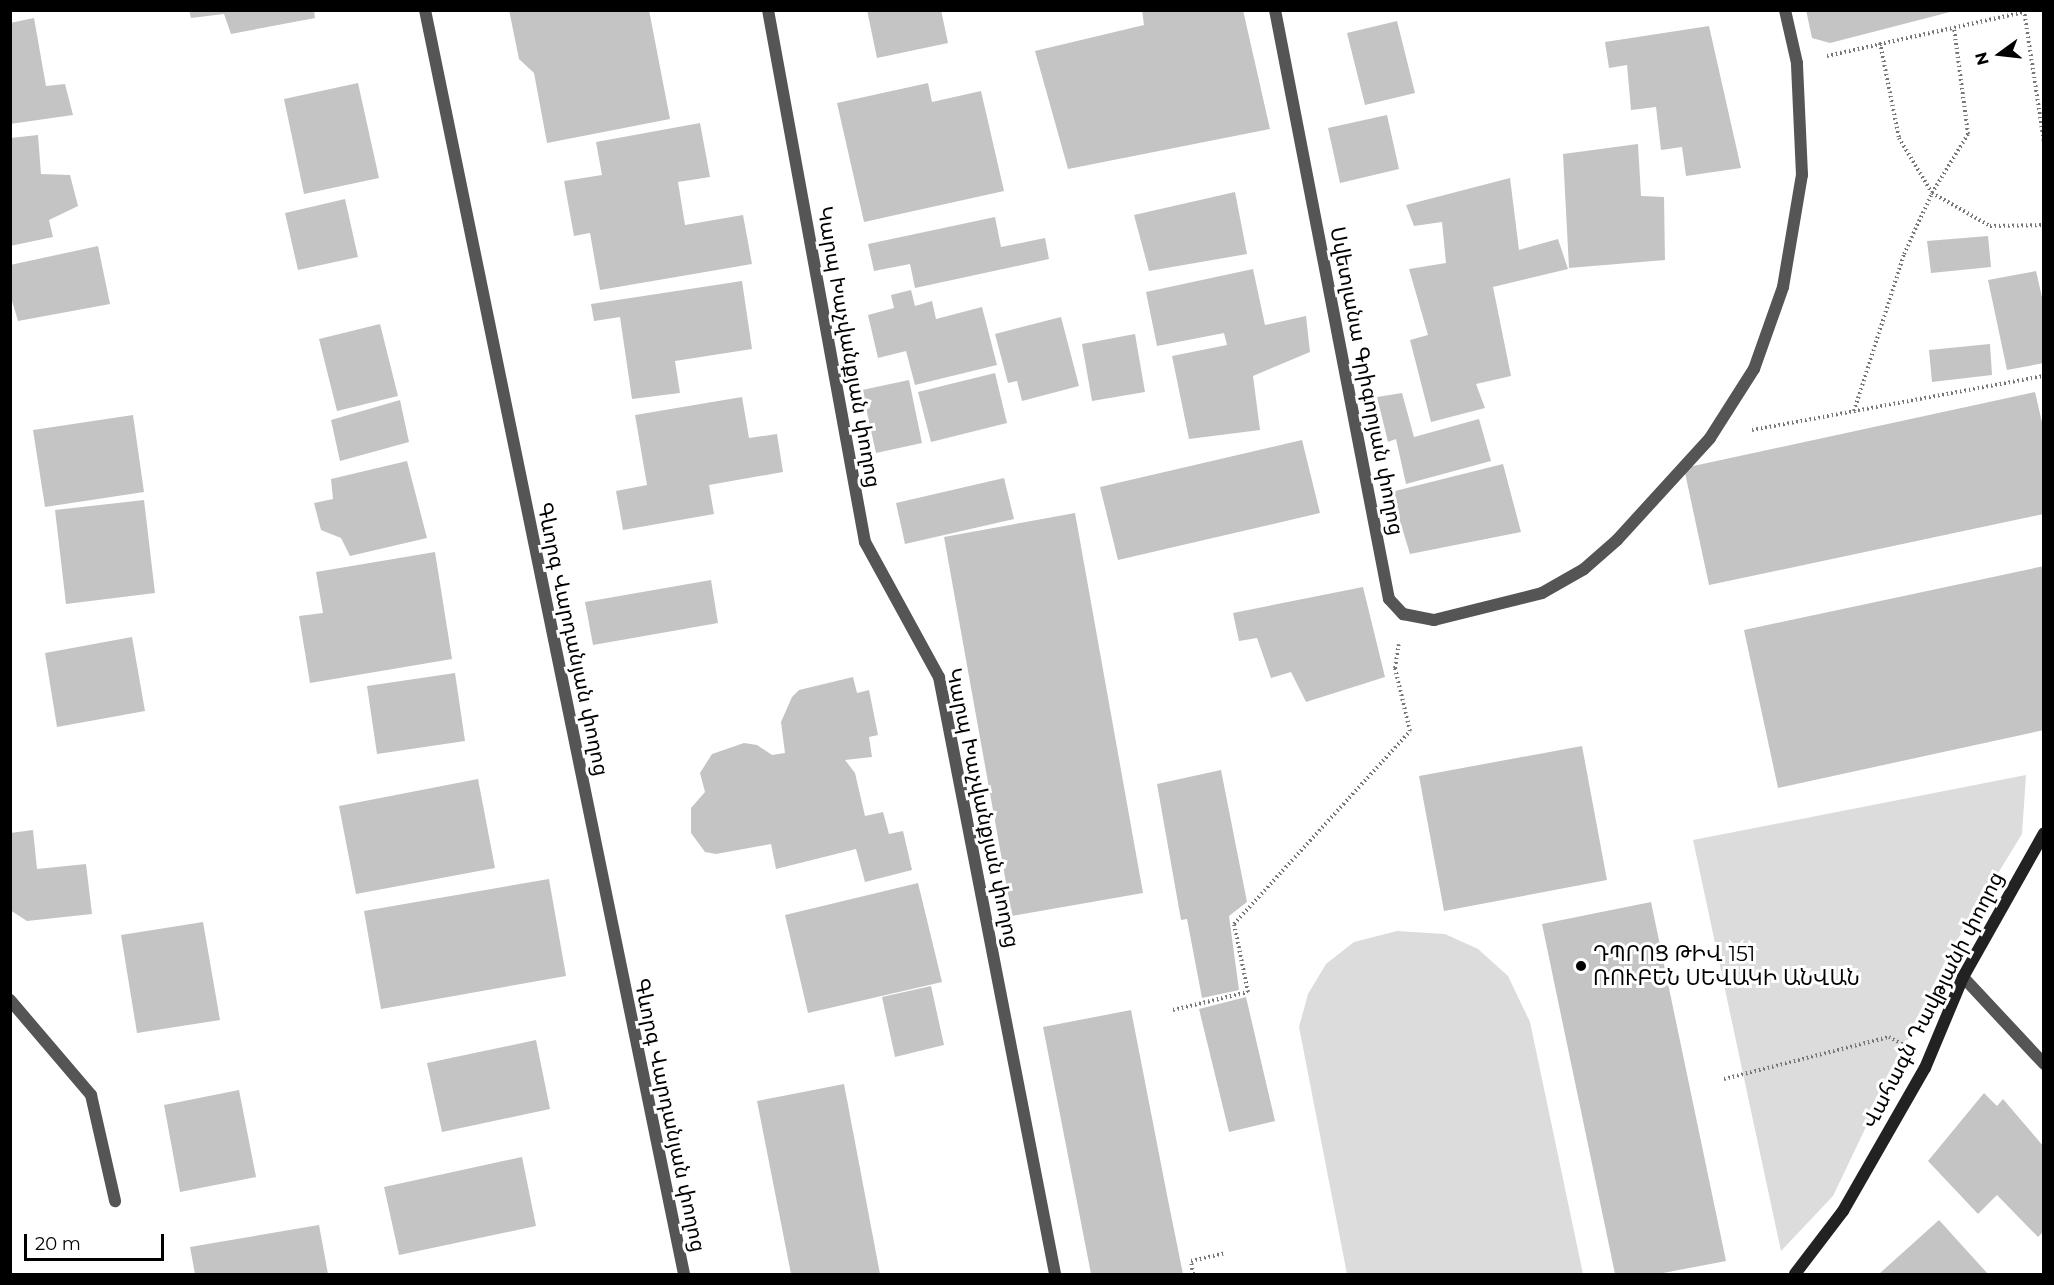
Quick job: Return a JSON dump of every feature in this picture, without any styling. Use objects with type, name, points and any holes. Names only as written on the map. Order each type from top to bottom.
[{"type":"street","name":"Գևորգ Վարդանյան փողոց","points":[[425,10],[684,1275]]},
{"type":"street","name":"Կարպ Խաչվանքյան փողոց","points":[[768,10],[865,542],[939,677],[1055,1275]]},
{"type":"street","name":"Սվետլանա Գրիգորյան փողոց","points":[[1275,10],[1389,599],[1403,614]]},
{"type":"street","points":[[1403,614],[1434,620],[1542,593],[1584,569],[1617,540],[1710,438],[1754,369],[1783,287],[1802,175],[1797,63],[1785,10]]},
{"type":"street","name":"Վահագն Դավթյանի փողոց","points":[[1795,1275],[1843,1211],[1925,1068],[1964,976],[2043,833]]},
{"type":"street","points":[[1964,976],[2043,1064]]},
{"type":"street","points":[[10,1000],[91,1095],[115,1201]]},
{"type":"path","points":[[1797,63],[2024,11],[2043,142]]},
{"type":"path","points":[[1854,411],[1904,254],[1932,193],[1968,134],[1954,27]]},
{"type":"path","points":[[1880,44],[1899,138],[1932,193],[1990,226],[2043,225]]},
{"type":"path","points":[[1710,438],[2043,376]]},
{"type":"path","points":[[1173,1010],[1248,992],[1234,924],[1410,731],[1395,668],[1403,614]]},
{"type":"path","points":[[1724,1079],[1889,1037],[1914,1051],[1925,1068]]},
{"type":"path","points":[[1193,1275],[1191,1261],[1225,1253]]},
{"type":"shaded area","points":[[2026,775],[2022,834],[1948,955],[1833,1196],[1781,1251],[1693,840]]},
{"type":"shaded area","points":[[1397,931],[1445,934],[1478,949],[1508,976],[1530,1022],[1583,1274],[1347,1274],[1299,1027],[1308,994],[1326,964],[1354,942]]},
{"type":"building","points":[[189,10],[314,10],[315,18],[231,34],[224,14],[191,18]]},
{"type":"building","points":[[509,10],[649,10],[670,119],[547,143],[534,73],[519,59]]},
{"type":"building","points":[[867,10],[941,10],[948,43],[877,58]]},
{"type":"building","points":[[1142,10],[1243,10],[1270,129],[1068,169],[1035,51],[1144,25]]},
{"type":"building","points":[[1806,10],[1954,11],[1830,43],[1812,38]]},
{"type":"building","points":[[34,18],[46,86],[65,84],[73,115],[10,124],[10,23]]},
{"type":"building","points":[[1397,21],[1415,93],[1365,105],[1347,33]]},
{"type":"building","points":[[1709,26],[1741,168],[1686,176],[1682,147],[1661,150],[1656,107],[1631,110],[1627,65],[1609,68],[1605,42]]},
{"type":"building","points":[[358,83],[379,178],[304,194],[284,99]]},
{"type":"building","points":[[928,83],[932,102],[981,91],[1004,191],[864,222],[837,103]]},
{"type":"building","points":[[1387,115],[1399,169],[1340,183],[1328,128]]},
{"type":"building","points":[[700,123],[710,177],[678,182],[685,225],[743,215],[752,264],[600,290],[590,233],[574,236],[564,181],[602,175],[596,142]]},
{"type":"building","points":[[38,135],[41,174],[70,175],[78,206],[49,220],[53,237],[10,246],[10,138]]},
{"type":"building","points":[[1638,144],[1641,196],[1664,197],[1665,260],[1569,268],[1563,154]]},
{"type":"building","points":[[1510,178],[1519,250],[1558,239],[1568,269],[1493,287],[1511,376],[1476,384],[1485,408],[1431,422],[1410,340],[1428,335],[1409,269],[1446,263],[1442,222],[1414,226],[1406,205]]},
{"type":"building","points":[[1235,192],[1247,254],[1149,271],[1134,215]]},
{"type":"building","points":[[345,199],[358,257],[298,270],[285,213]]},
{"type":"building","points":[[995,217],[1001,247],[1045,238],[1049,259],[915,288],[910,264],[874,271],[868,244]]},
{"type":"building","points":[[1988,236],[1991,267],[1931,273],[1927,241]]},
{"type":"building","points":[[98,246],[110,304],[18,321],[10,294],[10,265]]},
{"type":"building","points":[[1253,269],[1265,325],[1306,316],[1310,352],[1253,376],[1260,430],[1189,439],[1172,356],[1227,345],[1224,333],[1157,346],[1146,292]]},
{"type":"building","points":[[2036,271],[2044,306],[2044,363],[2007,370],[1988,280]]},
{"type":"building","points":[[742,281],[752,349],[675,361],[680,393],[632,399],[620,317],[594,321],[591,304]]},
{"type":"building","points":[[911,290],[915,306],[932,301],[936,319],[982,307],[997,365],[915,385],[906,351],[878,358],[868,315],[894,308],[891,295]]},
{"type":"building","points":[[1061,317],[1079,386],[1022,401],[1017,381],[1008,383],[995,334]]},
{"type":"building","points":[[380,324],[398,396],[337,411],[319,339]]},
{"type":"building","points":[[1135,334],[1145,392],[1092,401],[1082,344]]},
{"type":"building","points":[[1990,344],[1992,375],[1932,382],[1929,350]]},
{"type":"building","points":[[995,373],[1007,423],[931,442],[918,392]]},
{"type":"building","points":[[909,380],[922,443],[876,453],[862,390]]},
{"type":"building","points":[[2035,392],[2044,431],[2044,514],[1709,585],[1684,468]]},
{"type":"building","points":[[1402,393],[1414,437],[1479,419],[1491,461],[1406,484],[1396,439],[1388,442],[1377,397]]},
{"type":"building","points":[[742,397],[749,438],[777,434],[783,472],[709,485],[714,514],[623,530],[616,491],[647,485],[635,415]]},
{"type":"building","points":[[400,400],[409,442],[340,461],[331,420]]},
{"type":"building","points":[[133,415],[144,492],[45,507],[33,430]]},
{"type":"building","points":[[1302,440],[1320,513],[1118,560],[1100,487]]},
{"type":"building","points":[[407,461],[427,538],[350,556],[341,538],[321,530],[314,503],[333,499],[331,479]]},
{"type":"building","points":[[1503,464],[1521,532],[1410,554],[1391,492]]},
{"type":"building","points":[[1004,478],[1014,519],[905,544],[896,503]]},
{"type":"building","points":[[144,500],[155,593],[66,604],[55,510]]},
{"type":"building","points":[[1075,513],[1143,893],[1012,916],[944,537]]},
{"type":"building","points":[[435,552],[452,659],[310,683],[299,616],[323,613],[316,572]]},
{"type":"building","points":[[2044,566],[2044,730],[1778,788],[1744,630]]},
{"type":"building","points":[[711,580],[718,623],[593,645],[585,602]]},
{"type":"building","points":[[1363,587],[1385,677],[1306,702],[1291,672],[1271,678],[1257,638],[1239,641],[1233,613]]},
{"type":"building","points":[[132,637],[145,711],[57,727],[45,653]]},
{"type":"building","points":[[455,673],[465,741],[377,754],[367,686]]},
{"type":"building","points":[[853,677],[857,693],[869,690],[878,735],[869,737],[872,757],[845,760],[855,773],[865,816],[883,812],[889,834],[903,831],[912,870],[865,882],[856,849],[776,869],[771,844],[716,854],[705,852],[691,833],[691,808],[705,792],[700,773],[712,754],[744,743],[757,745],[772,755],[785,753],[781,722],[792,697],[799,690]]},
{"type":"building","points":[[1582,746],[1607,880],[1444,911],[1419,776]]},
{"type":"building","points":[[1221,770],[1247,902],[1229,916],[1239,990],[1202,998],[1187,919],[1181,920],[1157,784]]},
{"type":"building","points":[[478,779],[495,868],[356,894],[339,806]]},
{"type":"building","points":[[33,830],[37,869],[86,864],[92,914],[27,921],[10,910],[10,833]]},
{"type":"building","points":[[549,879],[566,976],[381,1009],[364,911]]},
{"type":"building","points":[[918,883],[942,982],[808,1013],[785,915]]},
{"type":"building","points":[[1651,902],[1726,1261],[1658,1274],[1615,1274],[1542,924]]},
{"type":"building","points":[[203,922],[220,1020],[137,1033],[121,935]]},
{"type":"building","points":[[931,986],[944,1045],[895,1057],[882,997]]},
{"type":"building","points":[[1246,997],[1275,1121],[1229,1132],[1199,1009]]},
{"type":"building","points":[[1131,1010],[1183,1274],[1091,1274],[1043,1027]]},
{"type":"building","points":[[536,1040],[550,1109],[442,1132],[427,1063]]},
{"type":"building","points":[[844,1084],[880,1274],[791,1274],[757,1101]]},
{"type":"building","points":[[239,1090],[256,1177],[180,1192],[164,1105]]},
{"type":"building","points":[[1984,1093],[1997,1106],[2003,1099],[2044,1147],[2044,1231],[2038,1237],[1997,1195],[1978,1214],[1928,1161]]},
{"type":"building","points":[[522,1157],[536,1226],[399,1255],[384,1187]]},
{"type":"building","points":[[1939,1220],[1988,1274],[1879,1274]]},
{"type":"building","points":[[319,1225],[328,1274],[195,1274],[190,1247]]},
{"type":"place","name":"ԴՊՐՈՑ ԹԻՎ 151 ՌՈՒԲԵՆ ՍԵՎԱԿԻ ԱՆՎԱՆ","points":[[1581,966]]}]
